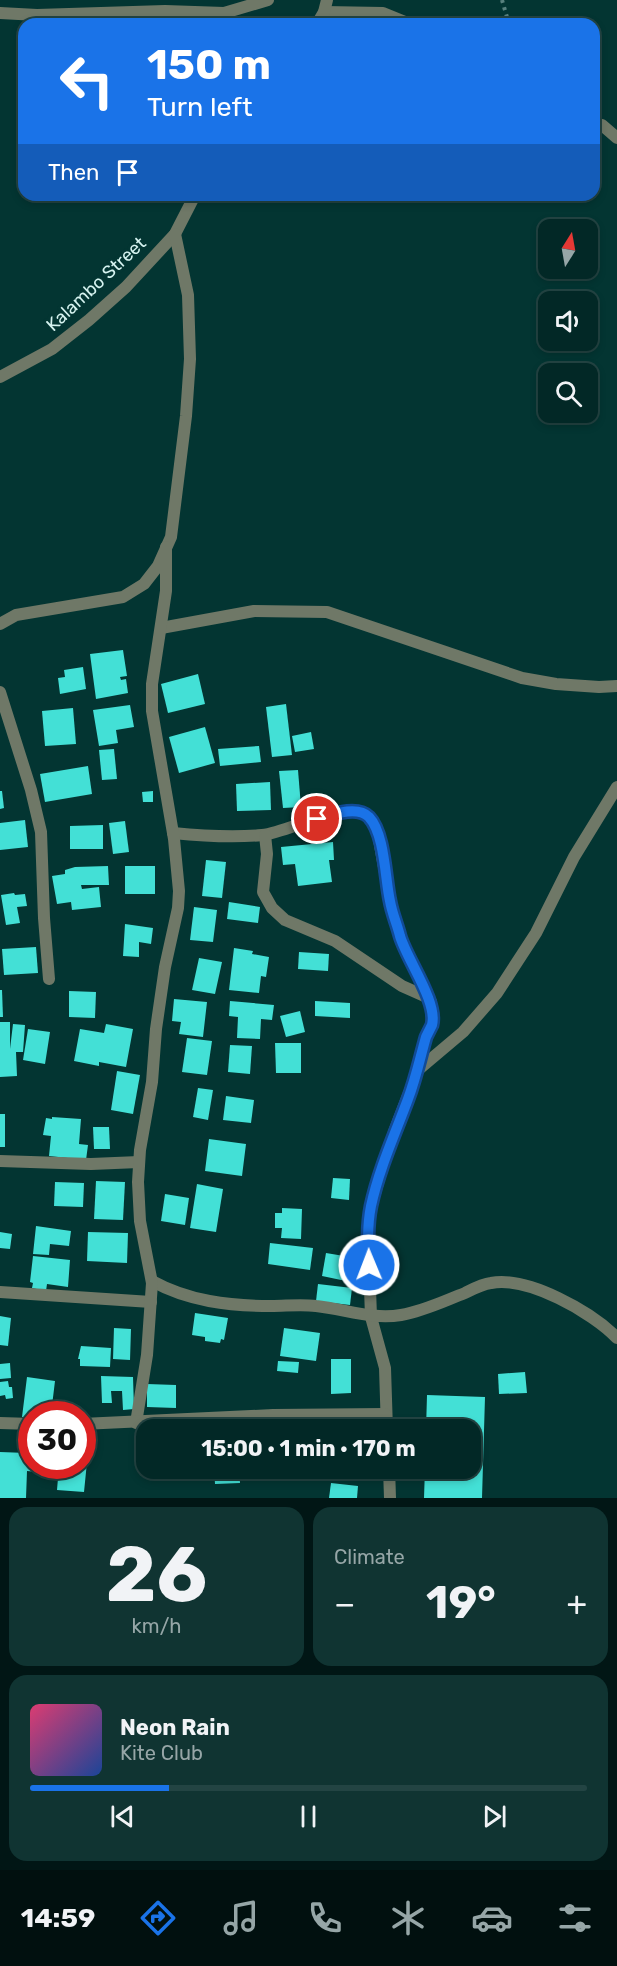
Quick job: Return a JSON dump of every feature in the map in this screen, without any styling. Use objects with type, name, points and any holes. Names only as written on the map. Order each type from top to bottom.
[{"type":"street","points":[[0,13],[37,15],[165,11],[224,13],[268,0]]},
{"type":"street","points":[[325,6],[383,13],[395,18]]},
{"type":"street","points":[[600,124],[617,138]]},
{"type":"street","name":"Kalambo Street","points":[[0,377],[52,349],[126,287],[175,234],[192,201]]},
{"type":"street","points":[[0,624],[16,615],[123,597],[144,584],[158,566],[171,537],[186,416],[189,359],[188,295],[175,234]]},
{"type":"street","points":[[137,1419],[147,1355],[152,1302],[152,1281],[140,1221],[139,1162],[165,967],[178,908],[178,867],[152,711],[152,684],[166,591],[166,547]]},
{"type":"street","points":[[160,628],[254,611],[327,612],[522,678],[556,684],[617,686]]},
{"type":"street","points":[[0,692],[32,790],[42,832],[44,918],[49,979]]},
{"type":"street","points":[[418,1070],[463,1032],[497,993],[536,933],[574,857],[617,787]]},
{"type":"street","points":[[173,833],[215,837],[265,835],[344,812],[368,816],[374,823],[378,834],[390,901],[404,947],[431,1002],[432,1023],[371,1207],[368,1243],[371,1317],[385,1368],[386,1419]]},
{"type":"street","points":[[265,835],[267,854],[263,892],[272,908],[285,920],[335,941],[402,986],[429,998]]},
{"type":"street","points":[[0,1161],[91,1164],[139,1162]]},
{"type":"street","points":[[152,1281],[188,1297],[218,1302],[245,1305],[313,1305],[353,1311],[371,1317],[400,1316],[424,1310],[489,1283],[505,1283],[544,1292],[572,1304],[599,1322],[617,1338]]},
{"type":"street","points":[[0,1292],[152,1302]]},
{"type":"street","points":[[204,1419],[273,1415],[385,1414]]},
{"type":"street","points":[[0,1423],[18,1424]]},
{"type":"street","points":[[96,1424],[136,1423]]},
{"type":"street","points":[[389,1479],[390,1498]]},
{"type":"path","points":[[502,0],[507,18]]},
{"type":"building","points":[[123,650],[127,676],[120,677],[121,680],[126,679],[128,693],[96,699],[90,654]]},
{"type":"building","points":[[83,667],[86,689],[60,694],[58,678],[65,677],[64,670]]},
{"type":"building","points":[[198,674],[205,704],[168,713],[161,684]]},
{"type":"building","points":[[286,704],[292,755],[272,757],[266,707]]},
{"type":"building","points":[[130,705],[134,727],[116,730],[118,743],[99,746],[93,710]]},
{"type":"building","points":[[73,708],[76,744],[45,746],[42,711]]},
{"type":"building","points":[[205,727],[215,763],[179,773],[169,737]]},
{"type":"building","points":[[311,732],[314,749],[295,752],[292,736]]},
{"type":"building","points":[[259,746],[261,762],[220,766],[218,749]]},
{"type":"building","points":[[114,749],[117,779],[102,780],[99,750]]},
{"type":"building","points":[[88,766],[92,794],[45,802],[40,774]]},
{"type":"building","points":[[298,770],[301,807],[283,808],[279,771]]},
{"type":"building","points":[[270,782],[271,810],[237,811],[236,784]]},
{"type":"building","points":[[0,791],[2,791],[4,808],[0,809]]},
{"type":"building","points":[[153,791],[153,802],[143,802],[142,792]]},
{"type":"building","points":[[25,820],[28,847],[0,850],[0,823]]},
{"type":"building","points":[[125,821],[129,852],[113,854],[109,823]]},
{"type":"building","points":[[103,825],[103,849],[70,849],[70,826]]},
{"type":"building","points":[[333,842],[334,860],[329,860],[332,882],[298,886],[295,864],[283,865],[281,847]]},
{"type":"building","points":[[206,860],[226,862],[222,898],[202,896]]},
{"type":"building","points":[[108,866],[109,885],[81,885],[82,889],[99,887],[101,907],[72,910],[71,902],[57,904],[52,876],[65,874],[65,870],[75,867]]},
{"type":"building","points":[[125,866],[155,866],[155,894],[125,894]]},
{"type":"building","points":[[14,893],[15,895],[25,894],[27,906],[17,907],[20,923],[6,925],[1,895]]},
{"type":"building","points":[[229,902],[260,907],[258,923],[227,919]]},
{"type":"building","points":[[194,907],[217,910],[213,942],[190,940]]},
{"type":"building","points":[[125,924],[153,928],[151,944],[139,942],[139,957],[123,956]]},
{"type":"building","points":[[36,947],[38,973],[4,975],[2,949]]},
{"type":"building","points":[[234,948],[253,951],[252,954],[269,957],[266,977],[261,976],[259,993],[229,990]]},
{"type":"building","points":[[299,952],[329,954],[328,971],[298,969]]},
{"type":"building","points":[[199,958],[222,962],[215,994],[192,990]]},
{"type":"building","points":[[0,990],[2,990],[3,1017],[0,1017]]},
{"type":"building","points":[[69,991],[96,992],[95,1018],[69,1017]]},
{"type":"building","points":[[174,999],[207,1002],[203,1037],[179,1034],[181,1022],[172,1021]]},
{"type":"building","points":[[230,1001],[274,1005],[272,1020],[261,1019],[260,1039],[237,1038],[238,1017],[229,1016]]},
{"type":"building","points":[[315,1001],[350,1003],[350,1018],[315,1016]]},
{"type":"building","points":[[300,1011],[305,1032],[286,1037],[280,1016]]},
{"type":"building","points":[[0,1022],[10,1022],[10,1049],[13,1024],[25,1025],[23,1052],[16,1052],[17,1076],[0,1077]]},
{"type":"building","points":[[106,1024],[133,1029],[126,1067],[99,1062],[99,1066],[74,1061],[80,1029],[104,1033]]},
{"type":"building","points":[[28,1029],[50,1032],[45,1064],[23,1060]]},
{"type":"building","points":[[187,1038],[212,1041],[207,1075],[182,1072]]},
{"type":"building","points":[[275,1043],[301,1043],[301,1073],[276,1073]]},
{"type":"building","points":[[230,1045],[252,1046],[250,1074],[228,1072]]},
{"type":"building","points":[[117,1071],[140,1075],[133,1114],[111,1110]]},
{"type":"building","points":[[198,1088],[213,1090],[208,1120],[193,1117]]},
{"type":"building","points":[[226,1096],[254,1100],[251,1123],[223,1120]]},
{"type":"building","points":[[0,1114],[5,1114],[5,1147],[0,1147]]},
{"type":"building","points":[[52,1117],[81,1119],[79,1144],[88,1145],[86,1160],[49,1156],[51,1136],[43,1135],[46,1118],[52,1119]]},
{"type":"building","points":[[93,1127],[109,1127],[110,1149],[94,1149]]},
{"type":"building","points":[[209,1139],[246,1144],[242,1176],[205,1171]]},
{"type":"building","points":[[333,1178],[350,1179],[349,1200],[331,1198]]},
{"type":"building","points":[[96,1181],[125,1182],[123,1220],[94,1219]]},
{"type":"building","points":[[55,1182],[84,1183],[83,1207],[54,1206]]},
{"type":"building","points":[[197,1184],[223,1189],[216,1232],[190,1228]]},
{"type":"building","points":[[165,1194],[189,1198],[185,1225],[161,1221]]},
{"type":"building","points":[[282,1208],[302,1209],[301,1239],[281,1238],[282,1228],[275,1228],[275,1213],[282,1213]]},
{"type":"building","points":[[36,1226],[71,1231],[69,1246],[50,1244],[49,1255],[33,1254]]},
{"type":"building","points":[[0,1232],[12,1234],[10,1249],[0,1248]]},
{"type":"building","points":[[88,1232],[128,1233],[127,1263],[87,1261]]},
{"type":"building","points":[[270,1243],[313,1248],[310,1270],[268,1264]]},
{"type":"building","points":[[326,1253],[350,1257],[346,1281],[322,1276]]},
{"type":"building","points":[[33,1256],[70,1260],[68,1287],[47,1284],[46,1291],[32,1288],[33,1283],[30,1282]]},
{"type":"building","points":[[318,1284],[352,1288],[350,1305],[316,1301]]},
{"type":"building","points":[[195,1313],[228,1318],[224,1340],[221,1339],[220,1343],[205,1341],[205,1337],[192,1335]]},
{"type":"building","points":[[0,1316],[11,1318],[8,1346],[0,1345]]},
{"type":"building","points":[[114,1328],[131,1329],[130,1360],[113,1359]]},
{"type":"building","points":[[284,1328],[320,1333],[316,1361],[280,1356]]},
{"type":"building","points":[[81,1346],[111,1348],[110,1367],[80,1366],[80,1359],[78,1359]]},
{"type":"building","points":[[331,1359],[351,1359],[351,1393],[331,1394]]},
{"type":"building","points":[[278,1361],[299,1362],[298,1373],[277,1371]]},
{"type":"building","points":[[10,1363],[11,1378],[0,1379],[0,1364]]},
{"type":"building","points":[[525,1372],[527,1393],[499,1394],[498,1374]]},
{"type":"building","points":[[101,1376],[133,1377],[134,1409],[123,1410],[122,1391],[111,1391],[112,1403],[102,1403]]},
{"type":"building","points":[[27,1377],[55,1381],[53,1401],[24,1401]]},
{"type":"building","points":[[8,1381],[9,1387],[12,1387],[13,1398],[6,1399],[5,1395],[0,1396],[0,1382]]},
{"type":"building","points":[[147,1384],[176,1385],[176,1408],[147,1407]]},
{"type":"building","points":[[427,1395],[485,1397],[482,1498],[424,1498],[425,1479],[481,1479],[481,1419],[426,1419]]},
{"type":"building","points":[[0,1452],[18,1453],[18,1479],[27,1479],[26,1498],[0,1498]]},
{"type":"building","points":[[58,1479],[85,1479],[84,1492],[57,1490]]},
{"type":"building","points":[[215,1479],[240,1479],[240,1483],[215,1484]]},
{"type":"building","points":[[331,1483],[358,1486],[357,1498],[329,1498]]},
{"type":"route","points":[[317,819],[353,812],[363,813],[374,823],[383,856],[390,901],[404,947],[431,1002],[432,1023],[371,1207],[368,1230],[369,1265]]}]
